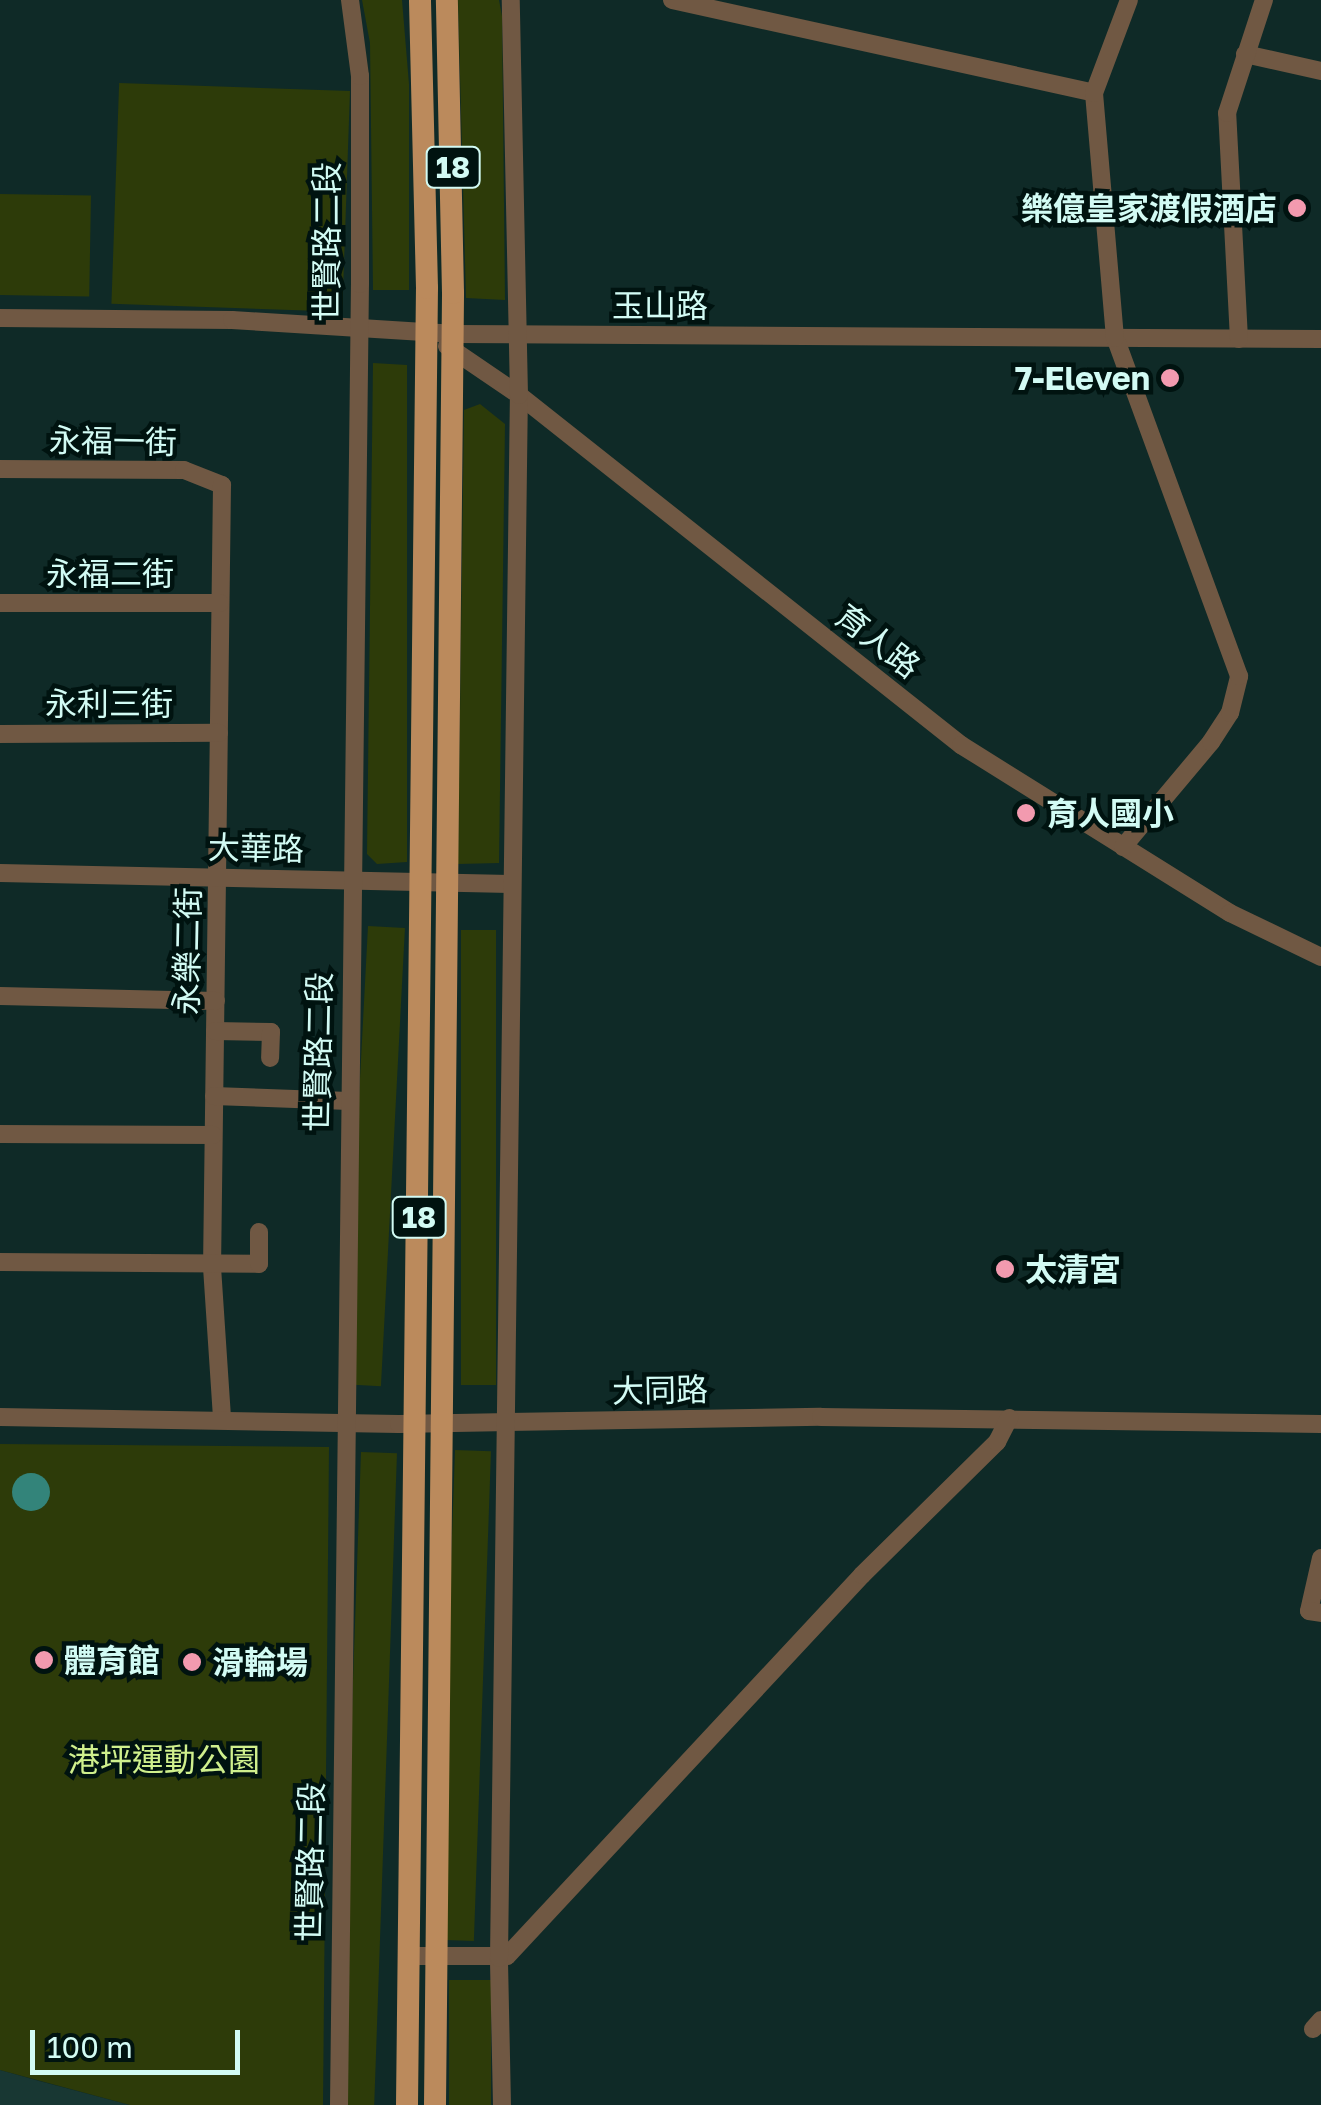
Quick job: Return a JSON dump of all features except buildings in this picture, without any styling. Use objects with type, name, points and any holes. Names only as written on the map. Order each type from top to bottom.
[{"type":"main road","name":"18","points":[[420,0],[427,94],[426,330],[416,881],[428,1424],[435,2105]]},
{"type":"main road","name":"18","points":[[407,2105],[408,1956],[445,882],[452,342],[448,0]]},
{"type":"street","name":"世賢路二段","points":[[340,2105],[359,328],[360,76],[350,0]]},
{"type":"street","points":[[502,2105],[499,1958],[519,395],[511,0]]},
{"type":"street","points":[[672,0],[1094,93]]},
{"type":"street","points":[[1123,847],[1220,728],[1239,676],[1116,338],[1094,93],[1128,0]]},
{"type":"street","points":[[1239,339],[1227,112],[1264,0]]},
{"type":"street","points":[[1245,54],[1321,72]]},
{"type":"street","points":[[0,318],[426,330]]},
{"type":"street","name":"育人路","points":[[426,330],[452,342],[962,745],[1230,913],[1321,957]]},
{"type":"street","name":"玉山路","points":[[452,342],[518,334],[1321,339]]},
{"type":"street","name":"永福一街","points":[[0,469],[184,470],[222,486]]},
{"type":"street","name":"永樂二街","points":[[222,486],[212,1267],[222,1418]]},
{"type":"street","name":"永福二街","points":[[0,603],[220,603]]},
{"type":"street","name":"永利三街","points":[[0,734],[219,733]]},
{"type":"street","name":"大華路","points":[[0,873],[511,884]]},
{"type":"street","points":[[0,996],[216,1001]]},
{"type":"street","points":[[215,1031],[271,1032],[270,1058]]},
{"type":"street","points":[[214,1096],[350,1101]]},
{"type":"street","points":[[0,1134],[213,1135]]},
{"type":"street","points":[[0,1262],[212,1267],[259,1264],[258,1232]]},
{"type":"street","name":"大同路","points":[[0,1417],[428,1424],[1009,1418],[1321,1424]]},
{"type":"street","points":[[408,1956],[499,1958],[862,1575],[997,1442],[1009,1418]]},
{"type":"street","points":[[1321,1558],[1309,1611],[1321,1613]]},
{"type":"shaded area","points":[[31,1473],[44,1479],[50,1492],[44,1505],[31,1511],[18,1505],[12,1492],[18,1479]]},
{"type":"shaded area","points":[[0,2070],[39,2081],[130,2105],[0,2105]]},
{"type":"green space","points":[[362,0],[402,0],[409,84],[409,290],[373,290],[370,43]]},
{"type":"green space","points":[[458,0],[499,0],[502,16],[505,300],[466,298]]},
{"type":"green space","points":[[119,83],[350,91],[342,312],[111,304]]},
{"type":"green space","points":[[0,194],[91,196],[89,297],[0,295]]},
{"type":"green space","points":[[373,363],[407,365],[407,862],[377,864],[367,854]]},
{"type":"green space","points":[[480,404],[505,424],[499,863],[458,864],[464,410]]},
{"type":"green space","points":[[368,926],[405,928],[381,1386],[344,1384]]},
{"type":"green space","points":[[461,930],[496,930],[496,1385],[461,1385]]},
{"type":"green space","name":"港坪運動公園","points":[[0,1444],[329,1447],[323,2105],[130,2105],[0,2070]]},
{"type":"green space","points":[[455,1450],[491,1451],[474,1941],[438,1940]]},
{"type":"green space","points":[[361,1452],[397,1453],[374,2105],[338,2105]]},
{"type":"green space","points":[[449,1980],[491,1980],[491,2105],[449,2105]]},
{"type":"place","name":"樂億皇家渡假酒店","points":[[1297,208]]},
{"type":"place","name":"7-Eleven","points":[[1170,378]]},
{"type":"place","name":"育人國小","points":[[1026,813]]},
{"type":"place","name":"太清宮","points":[[1005,1269]]},
{"type":"place","name":"體育館","points":[[44,1660]]},
{"type":"place","name":"滑輪場","points":[[192,1662]]}]
